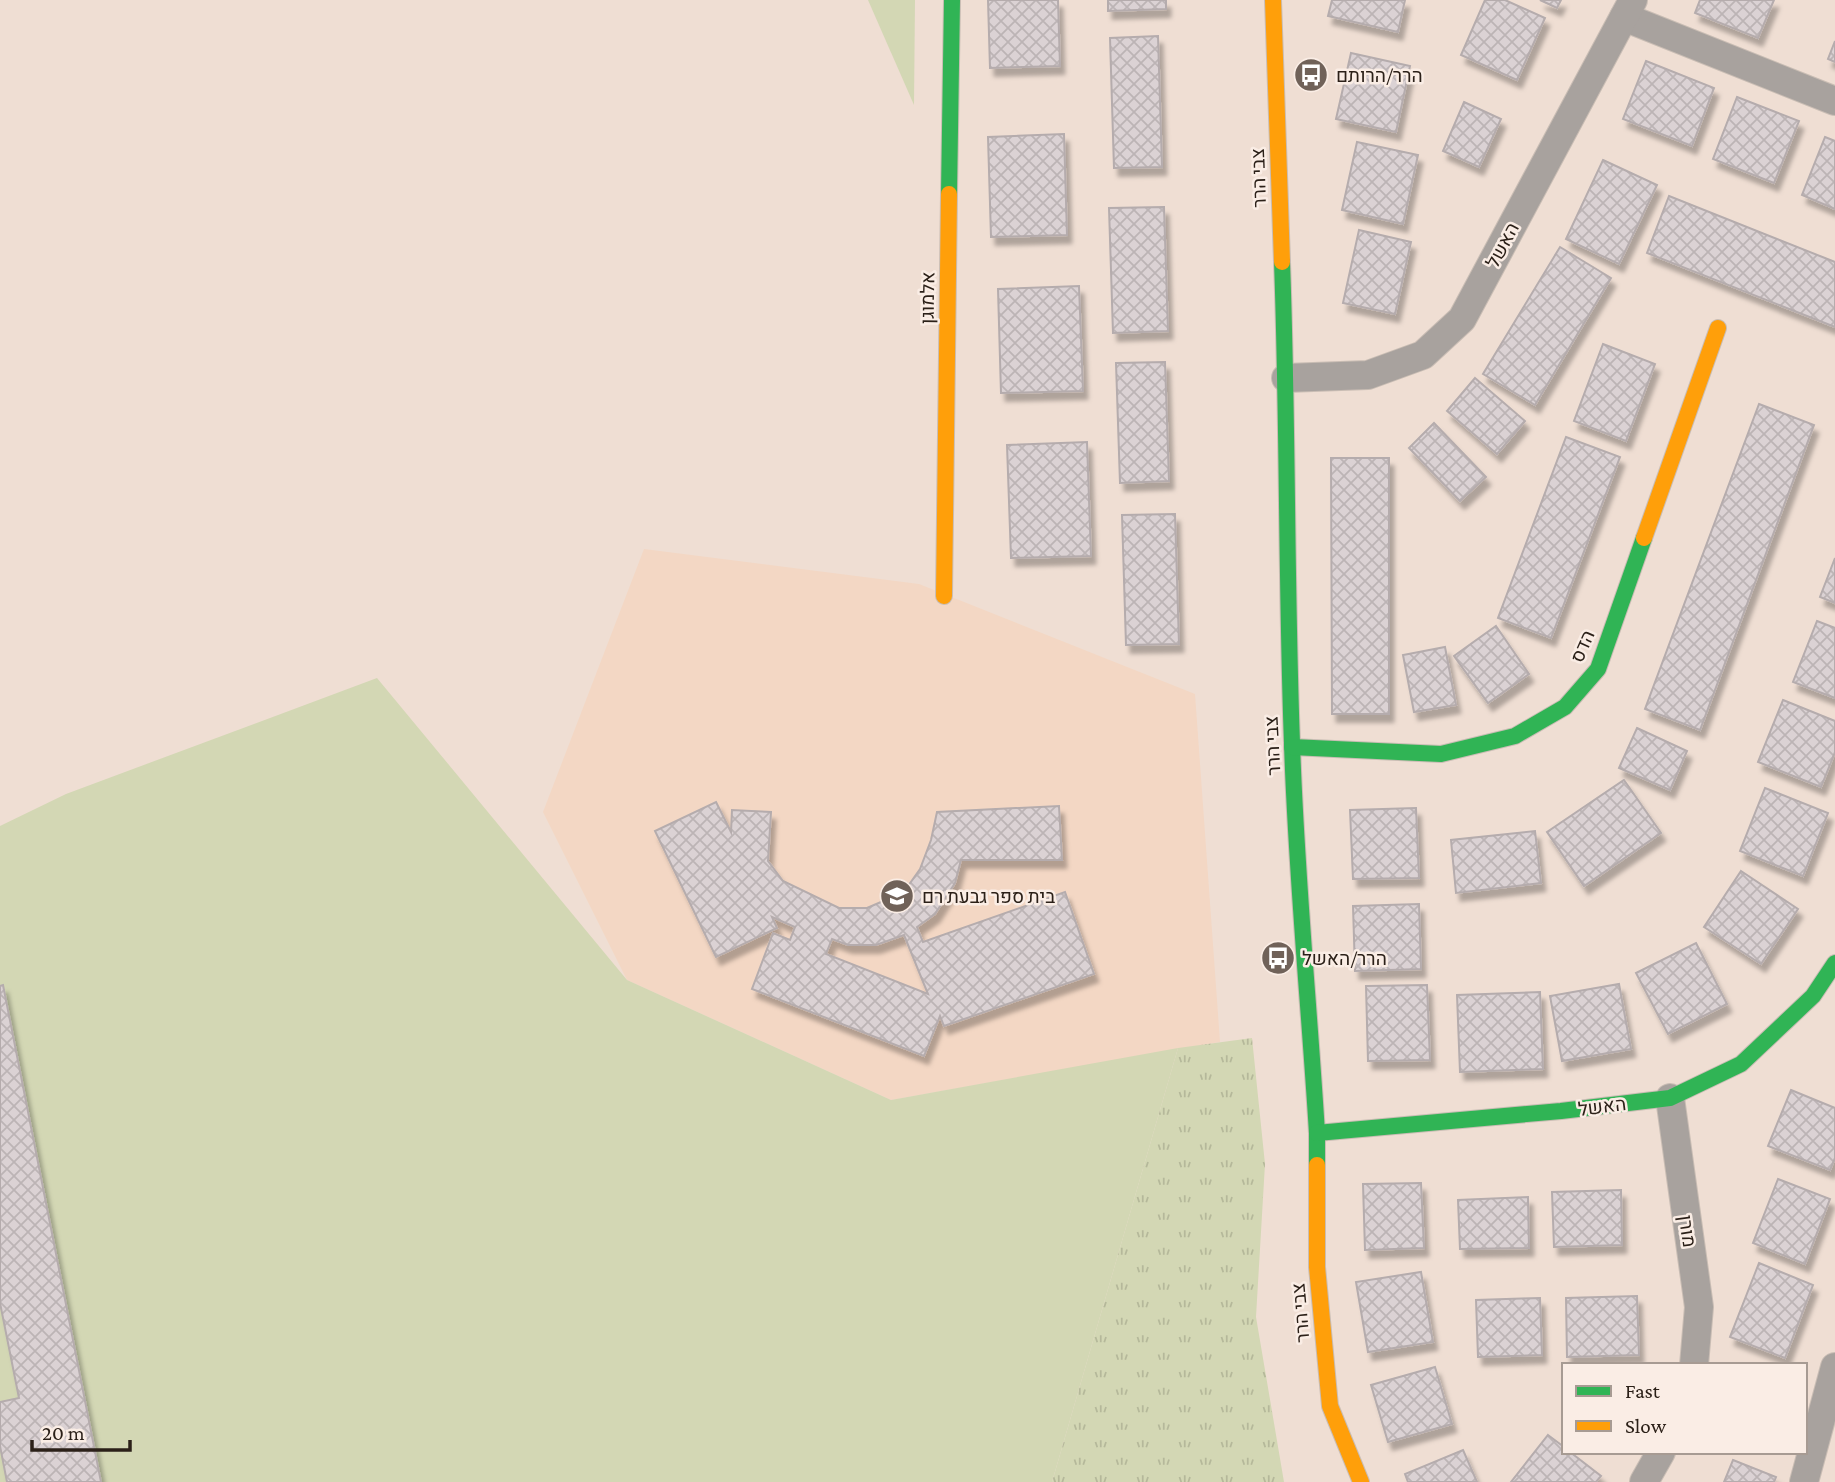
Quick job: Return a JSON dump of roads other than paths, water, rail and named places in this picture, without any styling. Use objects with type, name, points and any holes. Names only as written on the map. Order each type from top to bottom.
[{"type":"street","name":"אלמוגן","points":[[944,596],[952,0]]},
{"type":"street","name":"צבי הרר","points":[[1273,0],[1286,378],[1286,552],[1292,747],[1318,1133],[1317,1268],[1330,1406],[1361,1482]]},
{"type":"street","name":"האשל","points":[[1286,378],[1368,375],[1423,355],[1462,319],[1628,8]]},
{"type":"street","points":[[1628,8],[1835,101]]},
{"type":"street","name":"הדס","points":[[1292,747],[1441,754],[1515,736],[1565,707],[1598,668],[1718,328]]},
{"type":"street","name":"האשל","points":[[1318,1133],[1561,1111],[1670,1098],[1741,1064],[1813,996],[1835,963]]},
{"type":"street","name":"מורן","points":[[1670,1098],[1699,1307],[1694,1363]]},
{"type":"street","points":[[1804,1482],[1835,1367]]},
{"type":"street","points":[[1644,1482],[1660,1454]]},
{"type":"place","name":"הרר/הרותם","points":[[1311,75]]},
{"type":"place","name":"בית ספר גבעת רם","points":[[897,896]]},
{"type":"place","name":"הרר/האשל","points":[[1278,958]]}]
